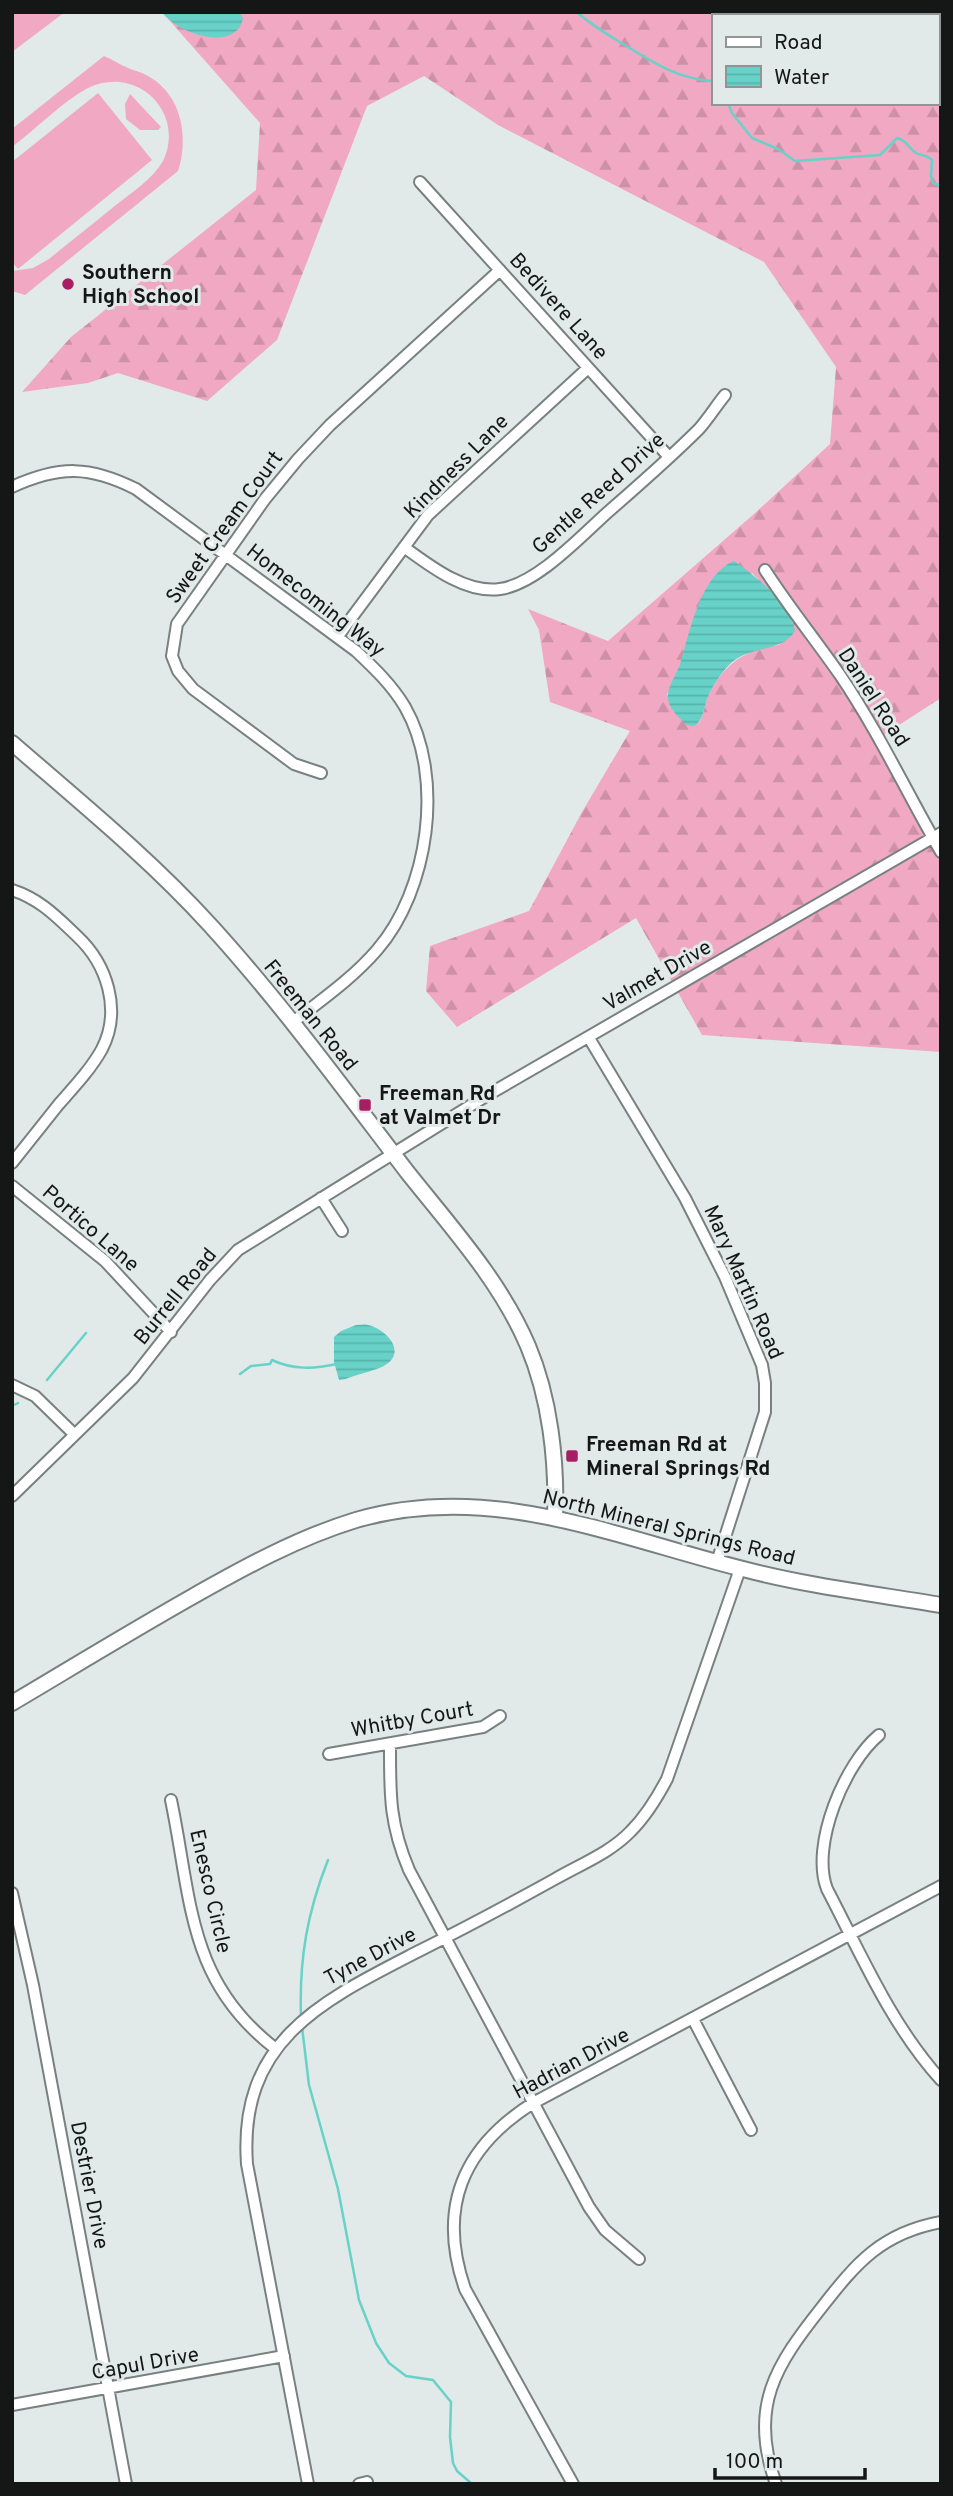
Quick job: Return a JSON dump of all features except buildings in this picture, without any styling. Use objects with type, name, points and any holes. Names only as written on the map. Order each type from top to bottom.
[{"type":"street","name":"Bedivere Lane","points":[[420,182],[669,457]]},
{"type":"street","name":"Sweet Cream Court","points":[[321,773],[294,764],[213,705],[178,671],[172,656],[177,624],[265,499],[330,425],[500,270]]},
{"type":"street","name":"Kindness Lane","points":[[338,636],[428,515],[588,368]]},
{"type":"street","name":"Gentle Reed Drive","points":[[404,547],[452,578],[470,586],[500,589],[528,578],[549,565],[669,457],[701,427],[725,395]]},
{"type":"street","name":"Homecoming Way","points":[[12,487],[51,472],[75,471],[111,476],[136,489],[338,636],[386,680],[410,719],[420,741],[426,782],[426,836],[418,875],[407,903],[391,931],[352,976],[292,1023]]},
{"type":"street","name":"Daniel Road","points":[[765,570],[790,609],[839,674],[937,835],[941,852]]},
{"type":"street","name":"Freeman Road","points":[[12,743],[164,878],[210,925],[292,1023],[481,1266],[529,1347],[543,1392],[556,1490],[555,1517]]},
{"type":"street","name":"Valmet Drive","points":[[394,1154],[486,1096],[650,1000],[802,916],[937,835]]},
{"type":"street","points":[[12,890],[32,896],[82,940],[99,962],[107,981],[111,1006],[109,1028],[102,1048],[12,1163]]},
{"type":"street","name":"Mary Martin Road","points":[[589,1038],[685,1198],[714,1252],[762,1365],[765,1412],[717,1562]]},
{"type":"street","name":"Burrell Road","points":[[12,1496],[133,1378],[210,1280],[238,1250],[394,1154]]},
{"type":"street","name":"Portico Lane","points":[[12,1186],[105,1261],[171,1332]]},
{"type":"street","points":[[321,1198],[342,1231]]},
{"type":"street","points":[[12,1385],[35,1396],[74,1434]]},
{"type":"street","name":"North Mineral Springs Road","points":[[12,1703],[265,1556],[333,1528],[368,1517],[413,1510],[493,1508],[555,1517],[649,1541],[740,1569],[814,1585],[941,1605]]},
{"type":"street","name":"Tyne Drive","points":[[308,2484],[256,2217],[246,2143],[246,2122],[252,2099],[276,2049],[302,2021],[331,1998],[609,1850],[643,1818],[667,1779],[740,1569]]},
{"type":"street","name":"Whitby Court","points":[[329,1754],[484,1727],[500,1716]]},
{"type":"street","points":[[880,1735],[860,1754],[836,1802],[824,1839],[821,1863],[823,1879],[898,2023],[941,2080]]},
{"type":"street","points":[[390,1744],[390,1797],[395,1832],[410,1870],[597,2219],[613,2238],[639,2259]]},
{"type":"street","name":"Enesco Circle","points":[[171,1800],[194,1924],[204,1959],[233,2007],[251,2028],[276,2049]]},
{"type":"street","name":"Hadrian Drive","points":[[573,2484],[466,2289],[454,2248],[455,2203],[464,2178],[488,2139],[533,2103],[941,1886]]},
{"type":"street","name":"Destrier Drive","points":[[12,1893],[18,1937],[126,2484]]},
{"type":"street","points":[[693,2019],[751,2130]]},
{"type":"street","points":[[776,2484],[768,2453],[765,2421],[772,2385],[786,2353],[864,2257],[892,2237],[941,2222]]},
{"type":"street","name":"Capul Drive","points":[[12,2405],[284,2356]]},
{"type":"green space","points":[[12,12],[65,12],[12,52]]},
{"type":"green space","points":[[162,12],[941,12],[941,698],[882,736],[935,833],[941,830],[941,1052],[702,1035],[636,918],[457,1027],[426,991],[430,946],[529,911],[582,812],[630,731],[550,702],[539,630],[528,609],[608,641],[830,444],[836,367],[764,262],[498,125],[424,76],[367,106],[277,340],[207,401],[118,373],[88,383],[22,392],[71,337],[256,190],[260,123]],"holes":[[[752,573],[794,620],[779,645],[745,655],[720,676],[699,723],[667,695],[680,666],[692,626]]]},
{"type":"green space","points":[[104,56],[146,75],[169,94],[180,118],[182,131],[183,144],[178,171],[25,295],[12,291],[12,271],[33,268],[49,259],[148,180],[166,155],[168,129],[162,110],[156,101],[140,88],[120,82],[98,84],[78,94],[12,147],[12,129]]},
{"type":"green space","points":[[98,93],[152,160],[18,269],[12,262],[12,162]]},
{"type":"green space","points":[[130,94],[161,127],[158,130],[140,130],[126,119],[125,104]]},
{"type":"water","points":[[162,12],[239,12],[243,18],[238,29],[229,35],[218,37],[192,33],[169,20]]},
{"type":"water","points":[[734,561],[780,601],[787,610],[795,631],[782,643],[746,654],[729,665],[712,689],[700,720],[694,726],[687,725],[671,707],[669,690],[705,591],[722,568]]},
{"type":"water","points":[[356,1325],[368,1325],[380,1330],[391,1340],[395,1352],[393,1358],[383,1366],[339,1380],[334,1362],[334,1337]]},
{"type":"waterway","points":[[577,12],[605,33],[666,68],[688,77],[712,81]]},
{"type":"waterway","points":[[729,105],[752,138],[778,149],[795,161],[880,155],[897,138],[903,140],[916,153],[932,160],[933,183],[941,186]]},
{"type":"waterway","points":[[47,1380],[86,1333]]},
{"type":"waterway","points":[[240,1374],[251,1366],[270,1364],[272,1360],[304,1368],[337,1364]]},
{"type":"waterway","points":[[12,1406],[18,1403]]},
{"type":"waterway","points":[[301,2017],[301,1976],[306,1937],[328,1860]]},
{"type":"waterway","points":[[302,2027],[309,2085],[338,2189],[359,2300],[376,2343],[389,2363],[406,2376],[433,2380],[451,2402],[450,2437],[453,2463],[457,2471],[472,2484]]},
{"type":"place","name":"Southern High School","points":[[68,284]]},
{"type":"place","name":"Freeman Rd at Valmet Dr","points":[[365,1105]]},
{"type":"place","name":"Freeman Rd at Mineral Springs Rd","points":[[572,1456]]}]
